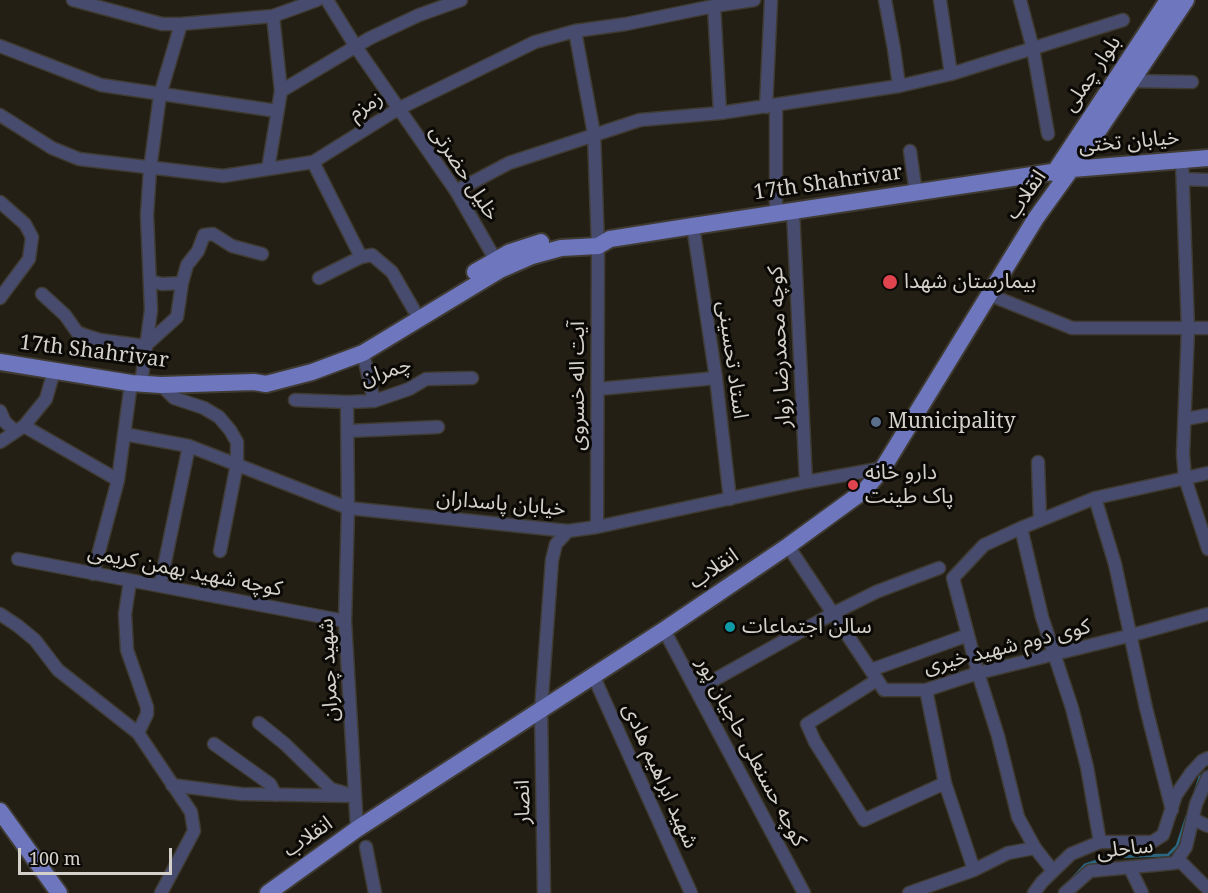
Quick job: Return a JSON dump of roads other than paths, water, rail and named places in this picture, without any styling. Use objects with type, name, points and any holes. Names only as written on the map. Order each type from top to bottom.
[{"type":"main road","name":"بلوار چملی","points":[[1054,173],[1168,0]]},
{"type":"main road","name":"بلوار چملی","points":[[1072,169],[1186,0]]},
{"type":"main road","name":"خیابان تختی","points":[[1054,173],[1072,169],[1208,158]]},
{"type":"main road","name":"انقلاب","points":[[268,893],[357,829],[664,630],[788,546],[865,490],[883,468],[1036,218],[1072,169]]},
{"type":"main road","name":"17th Shahrivar","points":[[0,362],[136,383],[161,385],[254,382],[266,384],[312,372],[363,353],[513,263],[561,248],[776,213],[1054,173]]},
{"type":"main road","name":"17th Shahrivar","points":[[254,382],[264,375],[310,363],[341,351],[414,310],[495,260],[527,245],[555,238],[602,240]]},
{"type":"main road","points":[[0,811],[59,893]]},
{"type":"street","points":[[73,0],[162,24],[273,16],[317,0]]},
{"type":"street","name":"خلیل حضرتی","points":[[327,0],[356,47],[456,191],[495,260]]},
{"type":"street","points":[[281,91],[370,38],[419,15],[461,0]]},
{"type":"street","name":"زمزم","points":[[0,115],[52,148],[79,159],[223,176],[313,162],[398,109],[535,42],[575,31],[626,24],[754,0]]},
{"type":"street","points":[[771,0],[771,106],[776,213]]},
{"type":"street","points":[[885,0],[899,86]]},
{"type":"street","points":[[940,0],[951,75]]},
{"type":"street","points":[[1020,0],[1033,49],[1048,134]]},
{"type":"street","points":[[714,6],[720,113]]},
{"type":"street","points":[[267,169],[281,91],[273,16]]},
{"type":"street","points":[[456,191],[508,163],[640,120],[720,113],[899,86],[951,75],[1124,20]]},
{"type":"street","points":[[93,574],[118,480],[123,434],[152,310],[147,216],[150,169],[160,95],[181,24]]},
{"type":"street","name":"آیت اله خسروی","points":[[575,31],[594,134],[602,240],[597,527]]},
{"type":"street","points":[[0,46],[101,85],[277,111]]},
{"type":"street","points":[[1132,81],[1192,82]]},
{"type":"street","points":[[910,152],[916,193]]},
{"type":"street","points":[[1182,161],[1188,329],[1185,477],[1208,549]]},
{"type":"street","points":[[313,162],[361,257]]},
{"type":"street","points":[[1182,179],[1208,180]]},
{"type":"street","points":[[0,202],[26,224],[32,237],[29,259],[0,298]]},
{"type":"street","name":"کوچه محمدرضا زوار","points":[[793,211],[807,482]]},
{"type":"street","name":"استاد تحسینی","points":[[693,226],[716,378],[730,499]]},
{"type":"street","points":[[42,294],[65,315],[77,332],[100,340],[145,346],[177,317],[187,265],[198,251],[204,235],[213,234],[232,246],[262,254]]},
{"type":"street","points":[[319,278],[361,257],[372,255],[392,273],[414,310]]},
{"type":"street","points":[[150,281],[162,284],[182,284]]},
{"type":"street","points":[[990,295],[1072,328],[1208,328]]},
{"type":"street","points":[[363,353],[374,401]]},
{"type":"street","points":[[0,442],[19,428],[46,399],[54,371]]},
{"type":"street","name":"چمران","points":[[348,508],[347,402],[374,401],[426,380],[472,378]]},
{"type":"street","points":[[598,388],[716,378]]},
{"type":"street","points":[[161,385],[174,398],[204,408],[219,417],[237,442],[237,464],[219,551]]},
{"type":"street","points":[[295,400],[347,402]]},
{"type":"street","points":[[0,411],[5,422],[118,480]]},
{"type":"street","points":[[1186,420],[1208,416]]},
{"type":"street","points":[[348,431],[438,427]]},
{"type":"street","name":"خیابان پاسداران","points":[[123,434],[189,446],[348,508],[568,531],[883,468]]},
{"type":"street","points":[[160,586],[189,446]]},
{"type":"street","points":[[1038,462],[1040,520]]},
{"type":"street","points":[[1053,871],[1035,848],[1018,817],[998,736],[978,673],[953,578],[984,545],[1040,520],[1095,498],[1208,473]]},
{"type":"street","points":[[1095,498],[1115,564],[1146,708],[1172,810]]},
{"type":"street","name":"شهید چمران","points":[[348,508],[345,621],[357,829]]},
{"type":"street","points":[[1021,528],[1042,618],[1072,708],[1085,757],[1100,842]]},
{"type":"street","points":[[541,710],[552,560],[556,544],[568,531]]},
{"type":"street","points":[[788,546],[874,675]]},
{"type":"street","name":"کوچه شهید بهمن کریمی","points":[[18,560],[345,621]]},
{"type":"street","points":[[696,690],[832,614],[876,592],[939,568]]},
{"type":"street","points":[[130,581],[125,614],[127,650],[147,707],[147,714],[138,733]]},
{"type":"street","points":[[0,614],[34,640],[58,670],[138,733],[191,812],[194,831],[161,893]]},
{"type":"street","name":"کوی دوم شهید خیری","points":[[874,675],[884,690],[926,690],[978,673],[1208,614]]},
{"type":"street","name":"کوچه حسنعلی حاجیان پور","points":[[664,630],[804,893]]},
{"type":"street","points":[[945,783],[864,820],[815,742],[807,724],[874,675],[969,635]]},
{"type":"street","name":"شهید ابراهیم هادی","points":[[593,675],[691,893]]},
{"type":"street","points":[[926,690],[945,783],[974,870]]},
{"type":"street","name":"انصار","points":[[541,710],[544,893]]},
{"type":"street","points":[[259,723],[285,744],[331,789],[355,796]]},
{"type":"street","points":[[214,744],[270,784],[276,795]]},
{"type":"street","points":[[1034,893],[1071,854],[1100,842],[1152,842],[1163,835],[1176,795],[1202,760],[1208,758]]},
{"type":"street","name":"ساحلی","points":[[1065,893],[1090,871],[1175,863],[1186,847],[1197,804],[1208,777]]},
{"type":"street","points":[[172,785],[241,794],[355,796]]},
{"type":"street","points":[[1193,819],[1208,826]]},
{"type":"street","points":[[366,847],[375,893]]},
{"type":"street","points":[[909,893],[974,870],[1008,853],[1035,848]]},
{"type":"street","points":[[1178,859],[1208,889]]},
{"type":"street","points":[[1130,868],[1142,893]]},
{"type":"waterway","points":[[1195,792],[1200,777],[1208,771]]},
{"type":"waterway","points":[[1072,879],[1085,865],[1109,857],[1168,855],[1177,846],[1187,816]]},
{"type":"place","name":"بیمارستان شهدا","points":[[890,282]]},
{"type":"place","name":"Municipality","points":[[876,422]]},
{"type":"place","name":"دارو خانه پاک طینت","points":[[853,485]]},
{"type":"place","name":"سالن اجتماعات","points":[[730,627]]}]
